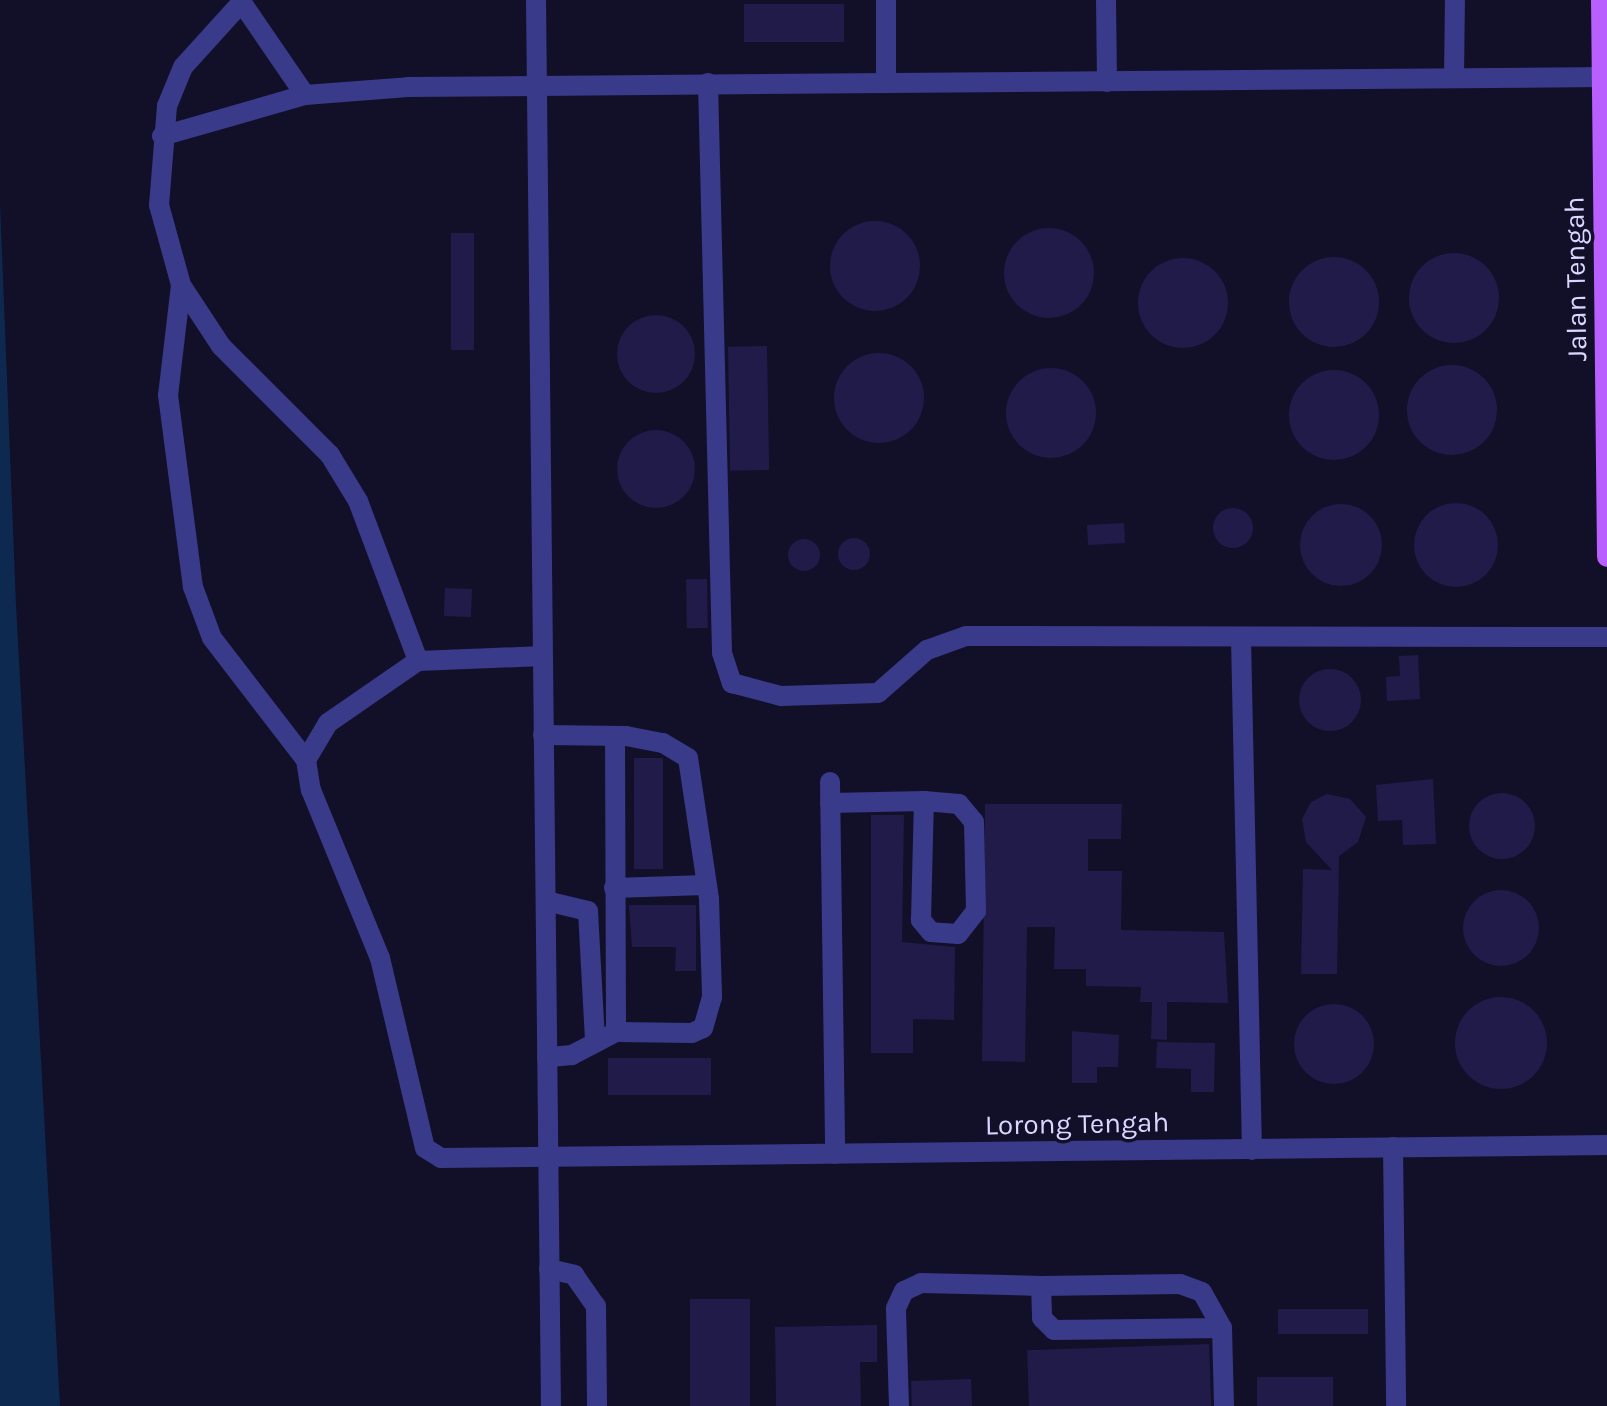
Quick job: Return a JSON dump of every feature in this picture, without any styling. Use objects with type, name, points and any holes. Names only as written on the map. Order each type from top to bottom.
[{"type":"main road","name":"Jalan Tengah","points":[[1601,0],[1607,557]]},
{"type":"street","points":[[536,0],[551,1406]]},
{"type":"street","points":[[886,0],[886,82]]},
{"type":"street","points":[[1106,0],[1107,82]]},
{"type":"street","points":[[1454,77],[1455,0]]},
{"type":"street","points":[[305,95],[240,2],[183,67],[162,136],[159,205],[181,285],[221,346],[330,455],[358,501],[418,661]]},
{"type":"street","points":[[162,136],[305,95],[537,85],[1604,77]]},
{"type":"street","points":[[708,83],[722,653],[732,683],[781,696],[878,693],[927,650],[966,636],[1241,639],[1607,637]]},
{"type":"street","points":[[181,285],[168,395],[193,587],[212,638],[306,760],[328,723],[418,661],[543,656]]},
{"type":"street","points":[[1241,639],[1252,1150]]},
{"type":"street","points":[[543,735],[615,736],[663,743],[688,758],[705,885],[712,997],[703,1028],[616,1032],[595,1040],[572,1055],[547,1057]]},
{"type":"street","points":[[615,736],[616,1032]]},
{"type":"street","name":"Lorong Tengah","points":[[306,760],[311,790],[380,958],[425,1148],[464,1160],[1607,1145]]},
{"type":"street","points":[[830,782],[835,1154]]},
{"type":"street","points":[[830,803],[924,801],[959,804],[974,822],[976,911],[958,934],[931,932],[921,920],[924,801]]},
{"type":"street","points":[[614,888],[705,885]]},
{"type":"street","points":[[546,901],[588,911],[595,1040]]},
{"type":"street","points":[[1393,1147],[1396,1406]]},
{"type":"street","points":[[549,1269],[574,1275],[596,1306],[597,1406]]},
{"type":"street","points":[[899,1406],[896,1308],[904,1291],[921,1283],[1041,1286],[1180,1284],[1202,1292],[1222,1328],[1224,1406]]},
{"type":"street","points":[[1041,1286],[1042,1318],[1054,1330],[1222,1328]]},
{"type":"water","points":[[0,203],[16,605],[60,1406],[0,1406]]},
{"type":"building","points":[[744,4],[844,4],[844,42],[744,42]]},
{"type":"building","points":[[875,221],[892,224],[907,234],[917,249],[920,266],[917,283],[907,298],[892,308],[875,311],[858,308],[843,298],[833,283],[830,266],[833,249],[843,234],[858,224]]},
{"type":"building","points":[[1049,228],[1066,231],[1081,241],[1091,256],[1094,273],[1091,290],[1081,305],[1066,315],[1049,318],[1032,315],[1017,305],[1007,290],[1004,273],[1007,256],[1017,241],[1032,231]]},
{"type":"building","points":[[451,233],[474,233],[474,350],[451,350]]},
{"type":"building","points":[[1454,253],[1471,256],[1486,266],[1496,281],[1499,298],[1496,315],[1486,330],[1471,340],[1454,343],[1437,340],[1422,330],[1412,315],[1409,298],[1412,281],[1422,266],[1437,256]]},
{"type":"building","points":[[1334,257],[1351,260],[1366,270],[1376,285],[1379,302],[1376,319],[1366,334],[1351,344],[1334,347],[1317,344],[1302,334],[1292,319],[1289,302],[1292,285],[1302,270],[1317,260]]},
{"type":"building","points":[[1183,258],[1200,261],[1215,271],[1225,286],[1228,303],[1225,320],[1215,335],[1200,345],[1183,348],[1166,345],[1151,335],[1141,320],[1138,303],[1141,286],[1151,271],[1166,261]]},
{"type":"building","points":[[656,315],[671,318],[688,332],[695,354],[692,369],[678,386],[656,393],[641,390],[624,376],[617,354],[620,339],[634,322]]},
{"type":"building","points":[[767,346],[769,470],[730,471],[728,347]]},
{"type":"building","points":[[879,353],[896,356],[911,366],[921,381],[924,398],[921,415],[911,430],[896,440],[879,443],[862,440],[847,430],[837,415],[834,398],[837,381],[847,366],[862,356]]},
{"type":"building","points":[[1452,365],[1469,368],[1484,378],[1494,393],[1497,410],[1494,427],[1484,442],[1469,452],[1452,455],[1435,452],[1420,442],[1410,427],[1407,410],[1410,393],[1420,378],[1435,368]]},
{"type":"building","points":[[1051,368],[1068,371],[1083,381],[1093,396],[1096,413],[1093,430],[1083,445],[1068,455],[1051,458],[1034,455],[1019,445],[1009,430],[1006,413],[1009,396],[1019,381],[1034,371]]},
{"type":"building","points":[[1334,370],[1351,373],[1366,383],[1376,398],[1379,415],[1376,432],[1366,447],[1351,457],[1334,460],[1317,457],[1302,447],[1292,432],[1289,415],[1292,398],[1302,383],[1317,373]]},
{"type":"building","points":[[656,430],[671,433],[684,441],[692,454],[695,469],[692,484],[684,497],[671,505],[656,508],[641,505],[628,497],[620,484],[617,469],[620,454],[628,441],[641,433]]},
{"type":"building","points":[[1456,503],[1472,506],[1486,515],[1495,529],[1498,545],[1495,561],[1486,575],[1472,584],[1456,587],[1440,584],[1426,575],[1417,561],[1414,545],[1417,529],[1426,515],[1440,506]]},
{"type":"building","points":[[1341,504],[1357,507],[1370,516],[1379,529],[1382,545],[1379,561],[1370,574],[1357,583],[1341,586],[1325,583],[1312,574],[1303,561],[1300,545],[1303,529],[1312,516],[1325,507]]},
{"type":"building","points":[[1233,508],[1247,514],[1253,528],[1247,542],[1233,548],[1219,542],[1213,528],[1219,514]]},
{"type":"building","points":[[1124,523],[1125,543],[1088,545],[1087,525]]},
{"type":"building","points":[[854,538],[865,543],[870,554],[865,565],[854,570],[843,565],[838,554],[843,543]]},
{"type":"building","points":[[804,539],[815,544],[820,555],[815,566],[804,571],[793,566],[788,555],[793,544]]},
{"type":"building","points":[[686,579],[707,579],[708,628],[687,628]]},
{"type":"building","points":[[445,588],[472,589],[471,617],[444,616]]},
{"type":"building","points":[[1418,655],[1420,699],[1387,701],[1386,677],[1400,676],[1399,656]]},
{"type":"building","points":[[1330,669],[1342,671],[1352,678],[1359,688],[1359,712],[1352,722],[1342,729],[1330,731],[1318,729],[1308,722],[1301,712],[1299,700],[1301,688],[1308,678],[1318,671]]},
{"type":"building","points":[[634,758],[663,758],[663,869],[634,869]]},
{"type":"building","points":[[1433,779],[1436,844],[1403,845],[1402,820],[1378,821],[1376,785]]},
{"type":"building","points":[[1508,793],[1526,802],[1533,813],[1533,839],[1526,850],[1515,857],[1496,859],[1478,850],[1471,839],[1469,820],[1478,802],[1489,795]]},
{"type":"building","points":[[1327,794],[1350,799],[1366,817],[1358,842],[1339,856],[1337,974],[1301,974],[1303,869],[1332,870],[1306,842],[1302,819],[1311,802]]},
{"type":"building","points":[[985,804],[1122,804],[1121,839],[1088,839],[1088,871],[1122,871],[1121,930],[1224,932],[1228,1003],[1167,1002],[1167,1040],[1151,1039],[1152,1002],[1140,1002],[1141,987],[1086,986],[1086,969],[1054,969],[1055,927],[1027,927],[1025,1062],[982,1061]]},
{"type":"building","points":[[871,815],[904,815],[902,942],[955,947],[954,1020],[913,1019],[913,1053],[871,1053]]},
{"type":"building","points":[[1501,890],[1516,893],[1528,901],[1536,913],[1539,928],[1536,943],[1528,955],[1516,963],[1501,966],[1486,963],[1474,955],[1466,943],[1463,928],[1466,913],[1474,901],[1486,893]]},
{"type":"building","points":[[629,905],[696,905],[696,971],[675,971],[676,947],[632,947]]},
{"type":"building","points":[[1501,997],[1518,1001],[1533,1011],[1543,1026],[1547,1043],[1543,1060],[1533,1075],[1518,1085],[1501,1089],[1484,1085],[1469,1075],[1459,1060],[1455,1043],[1459,1026],[1469,1011],[1484,1001]]},
{"type":"building","points":[[1326,1004],[1342,1004],[1363,1015],[1374,1036],[1374,1052],[1363,1073],[1342,1084],[1326,1084],[1312,1078],[1300,1066],[1294,1052],[1294,1036],[1300,1022],[1312,1010]]},
{"type":"building","points":[[1072,1031],[1119,1035],[1118,1067],[1097,1067],[1097,1083],[1072,1083]]},
{"type":"building","points":[[1157,1042],[1215,1043],[1214,1092],[1191,1092],[1191,1069],[1156,1068]]},
{"type":"building","points":[[608,1058],[711,1058],[711,1095],[608,1095]]},
{"type":"building","points":[[690,1299],[750,1299],[750,1406],[690,1406]]},
{"type":"building","points":[[1278,1309],[1368,1309],[1368,1334],[1278,1334]]},
{"type":"building","points":[[877,1325],[877,1362],[860,1362],[861,1406],[776,1406],[775,1327]]},
{"type":"building","points":[[1209,1344],[1211,1406],[1029,1406],[1027,1350]]},
{"type":"building","points":[[1257,1377],[1333,1377],[1333,1406],[1257,1406]]},
{"type":"building","points":[[971,1379],[972,1406],[912,1406],[911,1381]]}]
